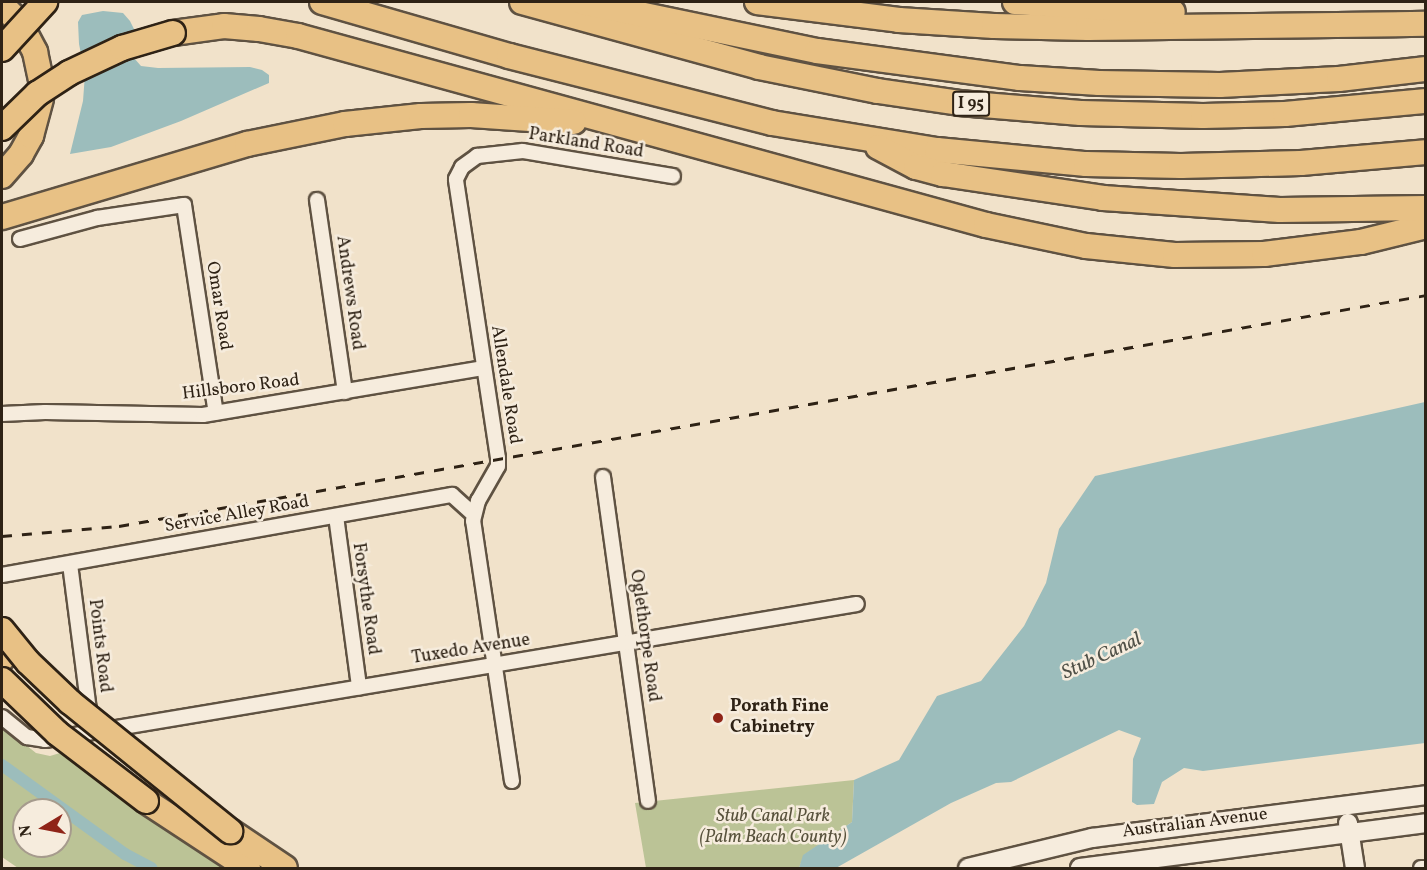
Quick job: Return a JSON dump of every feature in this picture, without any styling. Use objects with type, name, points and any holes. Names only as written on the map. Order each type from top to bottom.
[{"type":"highway","points":[[2,49],[45,2]]},
{"type":"highway","points":[[322,2],[509,56],[761,121],[987,156],[1151,166],[1281,164],[1425,152]]},
{"type":"highway","points":[[524,2],[555,2]]},
{"type":"highway","name":"I 95","points":[[524,2],[759,68],[878,91],[959,103],[1091,114],[1203,116],[1295,113],[1425,101]]},
{"type":"highway","points":[[582,2],[817,51],[1020,78],[1099,83],[1220,85],[1339,79],[1425,69]]},
{"type":"highway","points":[[757,2],[899,20],[994,26],[1425,24]]},
{"type":"highway","points":[[1016,2],[1243,17],[1307,25]]},
{"type":"highway","points":[[2,176],[21,154],[31,136],[41,89],[35,52],[13,18]]},
{"type":"highway","points":[[2,128],[37,94],[69,73],[122,48],[173,33],[224,26],[298,36],[1004,229],[1074,244],[1132,252],[1216,256],[1287,252],[1360,242],[1425,226]]},
{"type":"highway","points":[[2,218],[247,144],[321,128],[373,120],[447,115],[520,117],[612,128],[683,142]]},
{"type":"highway","points":[[861,137],[916,167],[943,174],[1064,194],[1240,209],[1358,211],[1425,208]]},
{"type":"highway","points":[[2,630],[28,662],[62,695],[230,831]]},
{"type":"highway","points":[[2,656],[31,688],[92,740],[185,805],[230,831],[285,868]]},
{"type":"highway","points":[[2,680],[57,733],[146,801]]},
{"type":"highway","points":[[2,700],[98,772],[248,868]]},
{"type":"main road","name":"Australian Avenue","points":[[968,868],[1092,838],[1425,795]]},
{"type":"main road","points":[[1345,806],[1355,868]]},
{"type":"main road","name":"Australian Avenue","points":[[1080,868],[1425,823]]},
{"type":"street","name":"Parkland Road","points":[[462,167],[477,156],[523,151],[673,176]]},
{"type":"street","name":"Allendale Road","points":[[462,167],[456,179],[498,466],[473,514]]},
{"type":"street","name":"Andrews Road","points":[[317,201],[345,392]]},
{"type":"street","name":"Omar Road","points":[[20,239],[97,218],[184,205],[216,413]]},
{"type":"street","name":"Hillsboro Road","points":[[2,414],[216,413],[484,368]]},
{"type":"street","name":"Oglethorpe Road","points":[[603,477],[648,801]]},
{"type":"street","name":"Service Alley Road","points":[[2,575],[452,495],[473,514]]},
{"type":"street","points":[[473,514],[493,665],[512,781]]},
{"type":"street","name":"Forsythe Road","points":[[336,516],[359,687]]},
{"type":"street","name":"Points Road","points":[[70,564],[92,732]]},
{"type":"street","name":"Tuxedo Avenue","points":[[2,717],[27,737],[45,740],[857,604]]},
{"type":"green space","points":[[2,726],[36,753],[50,756],[60,753],[234,868],[18,868],[2,857]]},
{"type":"green space","name":"Stub Canal Park (Palm Beach County)","points":[[854,780],[852,822],[804,855],[799,868],[646,868],[635,803]]},
{"type":"water","points":[[103,11],[123,13],[130,21],[136,33],[134,58],[141,66],[158,68],[250,67],[262,70],[269,75],[269,83],[181,121],[111,147],[70,154],[83,101],[85,74],[79,44],[78,22],[82,15]]},
{"type":"water","points":[[1425,402],[1425,743],[1203,771],[1184,768],[1162,782],[1154,804],[1137,805],[1132,802],[1133,759],[1141,738],[1119,730],[1011,782],[996,783],[951,803],[836,868],[799,868],[803,855],[852,822],[854,780],[899,760],[937,696],[981,681],[1024,626],[1046,583],[1059,529],[1095,476]]},
{"type":"waterway","name":"Stub Canal","points":[[2,765],[125,854],[151,868]]},
{"type":"railway","points":[[2,536],[119,526],[1426,295]]},
{"type":"place","name":"Porath Fine Cabinetry","points":[[718,718]]}]
